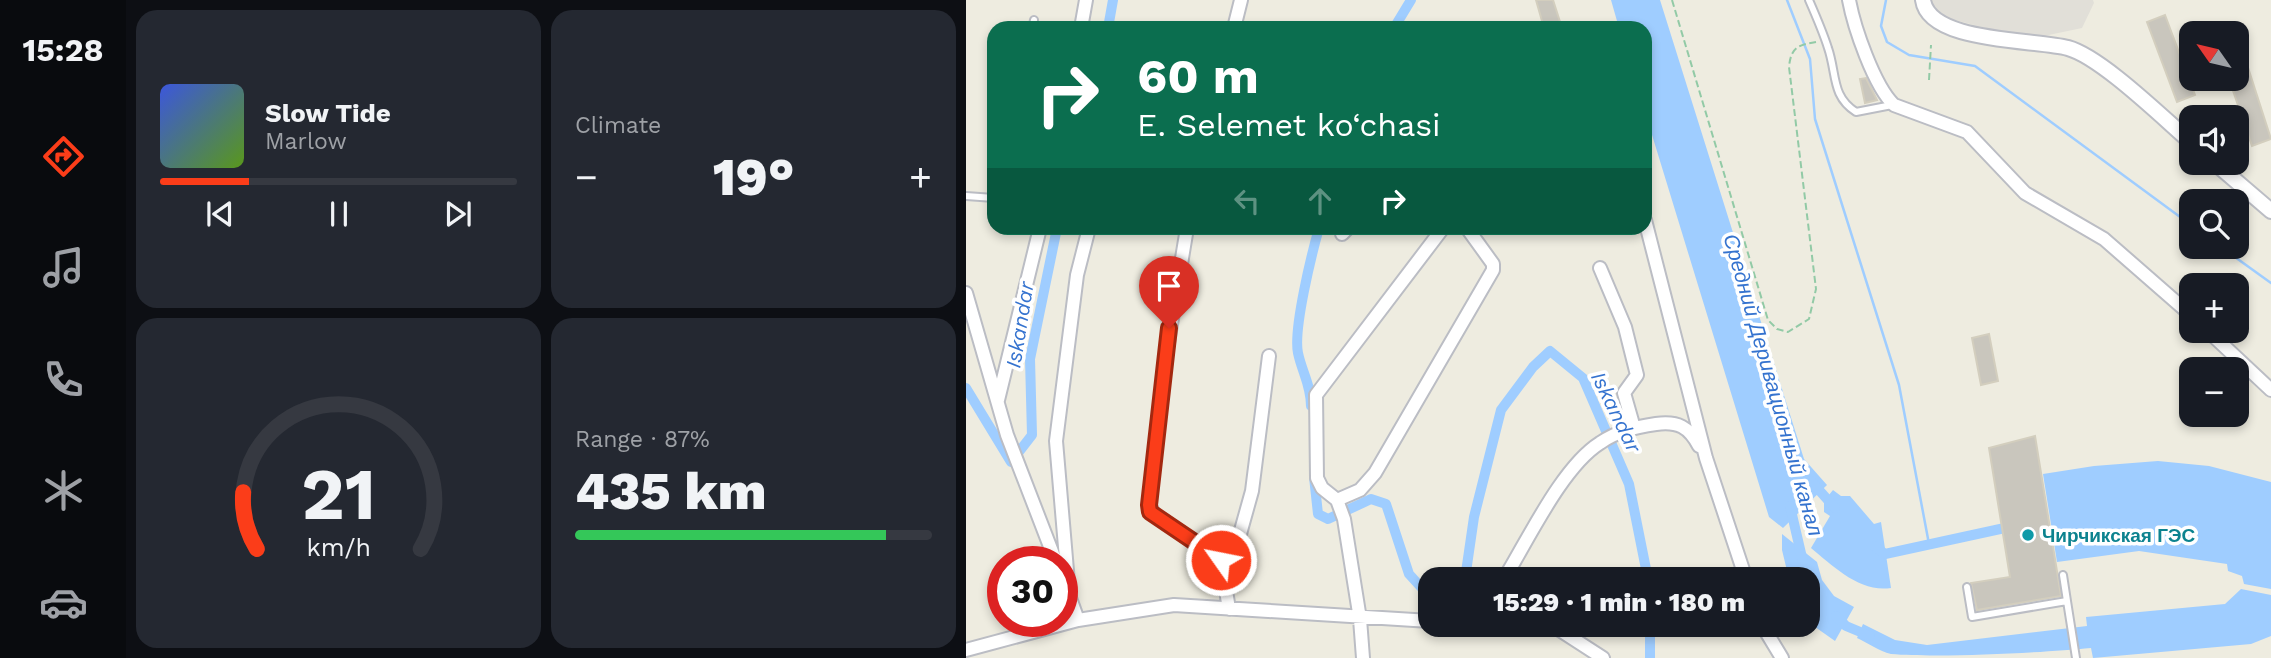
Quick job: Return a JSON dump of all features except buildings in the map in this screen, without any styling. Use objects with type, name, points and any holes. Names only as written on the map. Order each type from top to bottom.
[{"type":"street","points":[[1082,21],[1086,0]]},
{"type":"street","points":[[1236,21],[1241,0]]},
{"type":"street","points":[[1861,0],[1850,6],[1882,86],[1898,107],[1967,132],[2025,192],[2104,239],[2179,305]]},
{"type":"street","points":[[1923,0],[1930,18],[1940,24],[2021,44],[2045,45],[2078,52],[2179,132]]},
{"type":"street","points":[[2229,175],[2271,211]]},
{"type":"street","points":[[998,401],[1038,235]]},
{"type":"street","points":[[1065,546],[1056,441],[1077,275],[1086,235]]},
{"type":"street","points":[[1186,235],[1169,328],[1149,505],[1150,512],[1221,560]]},
{"type":"street","points":[[1363,658],[1360,619],[1344,519],[1337,503],[1322,488],[1317,478],[1315,395],[1438,235]]},
{"type":"street","points":[[1337,503],[1360,490],[1375,473],[1493,270],[1493,264],[1472,235]]},
{"type":"street","points":[[1649,235],[1706,458],[1742,567]]},
{"type":"street","points":[[1600,268],[1632,350],[1637,375],[1623,393],[1634,428]]},
{"type":"street","points":[[966,293],[1007,435],[1050,546]]},
{"type":"street","points":[[2221,343],[2271,390]]},
{"type":"street","points":[[1229,609],[1221,560],[1240,534],[1252,491],[1269,356]]},
{"type":"street","points":[[1511,567],[1564,480],[1583,456],[1600,442],[1634,428],[1681,424],[1693,434],[1706,458]]},
{"type":"street","points":[[1078,620],[1174,605],[1418,621]]},
{"type":"street","points":[[966,650],[1015,637]]},
{"type":"street","points":[[1571,637],[1603,658]]},
{"type":"street","points":[[1769,637],[1782,658]]},
{"type":"lane","points":[[1809,0],[1829,50],[1836,92],[1844,104],[1856,112],[1898,107]]},
{"type":"lane","points":[[966,196],[987,198]]},
{"type":"lane","points":[[2063,575],[2076,658]]},
{"type":"lane","points":[[1967,587],[1972,617],[2067,601]]},
{"type":"path","points":[[1672,0],[1768,320],[1777,329],[1788,332],[1809,319],[1816,289],[1789,67],[1791,53],[1798,45],[1815,42]]},
{"type":"path","points":[[1929,80],[1931,45]]},
{"type":"shaded area","points":[[1932,0],[2093,0],[2094,3],[2082,28],[2029,39],[1943,17],[1930,7]]},
{"type":"water","name":"Средний Деривационный канал","points":[[1611,0],[1660,0],[1804,459],[1827,485],[1783,528],[1769,517],[1652,135],[1652,21],[1617,21]]},
{"type":"water","points":[[2158,461],[2209,466],[2271,482],[2271,589],[2244,584],[2242,576],[2228,571],[2227,564],[2139,551],[2057,562],[2043,474],[2094,466]]},
{"type":"water","name":"Средний Деривационный канал","points":[[1833,490],[1841,496],[1850,496],[1874,524],[1881,522],[1891,588],[1869,586],[1848,577],[1811,548],[1830,516],[1824,512],[1824,501]]},
{"type":"water","points":[[1782,534],[1817,562],[1818,567],[1786,567]]},
{"type":"water","points":[[1820,573],[1834,596],[1854,607],[1835,641],[1820,630]]},
{"type":"water","points":[[2241,589],[2271,595],[2271,636],[2251,644],[2093,658],[2091,648],[1989,654],[1891,654],[1857,638],[1863,624],[1895,640],[1927,645],[2087,626],[2086,617],[2225,604]]},
{"type":"waterway","name":"Iskandar","points":[[1109,21],[1113,0]]},
{"type":"waterway","name":"Iskandar","points":[[1398,21],[1411,0]]},
{"type":"waterway","points":[[1787,0],[1810,59],[1815,119],[1899,385],[1929,544]]},
{"type":"waterway","points":[[1886,0],[1881,26],[1887,42],[1909,55],[1975,66],[2179,216]]},
{"type":"waterway","name":"Iskandar","points":[[966,388],[1011,462],[1032,435],[1030,359],[1056,235]]},
{"type":"waterway","name":"Iskandar","points":[[1311,406],[1297,342],[1304,291],[1317,235]]},
{"type":"waterway","points":[[2238,259],[2271,283]]},
{"type":"waterway","name":"Iskandar","points":[[1467,567],[1474,517],[1501,410],[1533,367],[1550,351],[1583,378],[1629,484],[1646,567]]},
{"type":"waterway","name":"Iskandar","points":[[1314,477],[1318,514],[1328,519],[1371,499],[1386,504],[1409,574],[1418,584]]},
{"type":"waterway","points":[[1811,481],[1835,508]]},
{"type":"waterway","name":"Средний Деривационный канал","points":[[1790,506],[1803,562]]},
{"type":"waterway","points":[[1874,546],[1885,554],[2014,526]]},
{"type":"waterway","name":"Средний Деривационный канал","points":[[1836,616],[1846,626],[1870,636]]},
{"type":"waterway","name":"Iskandar","points":[[1650,637],[1650,658]]},
{"type":"place","name":"Чирчикская ГЭС","points":[[2028,535]]},
{"type":"route","points":[[1169,328],[1150,512],[1221,560]]}]
